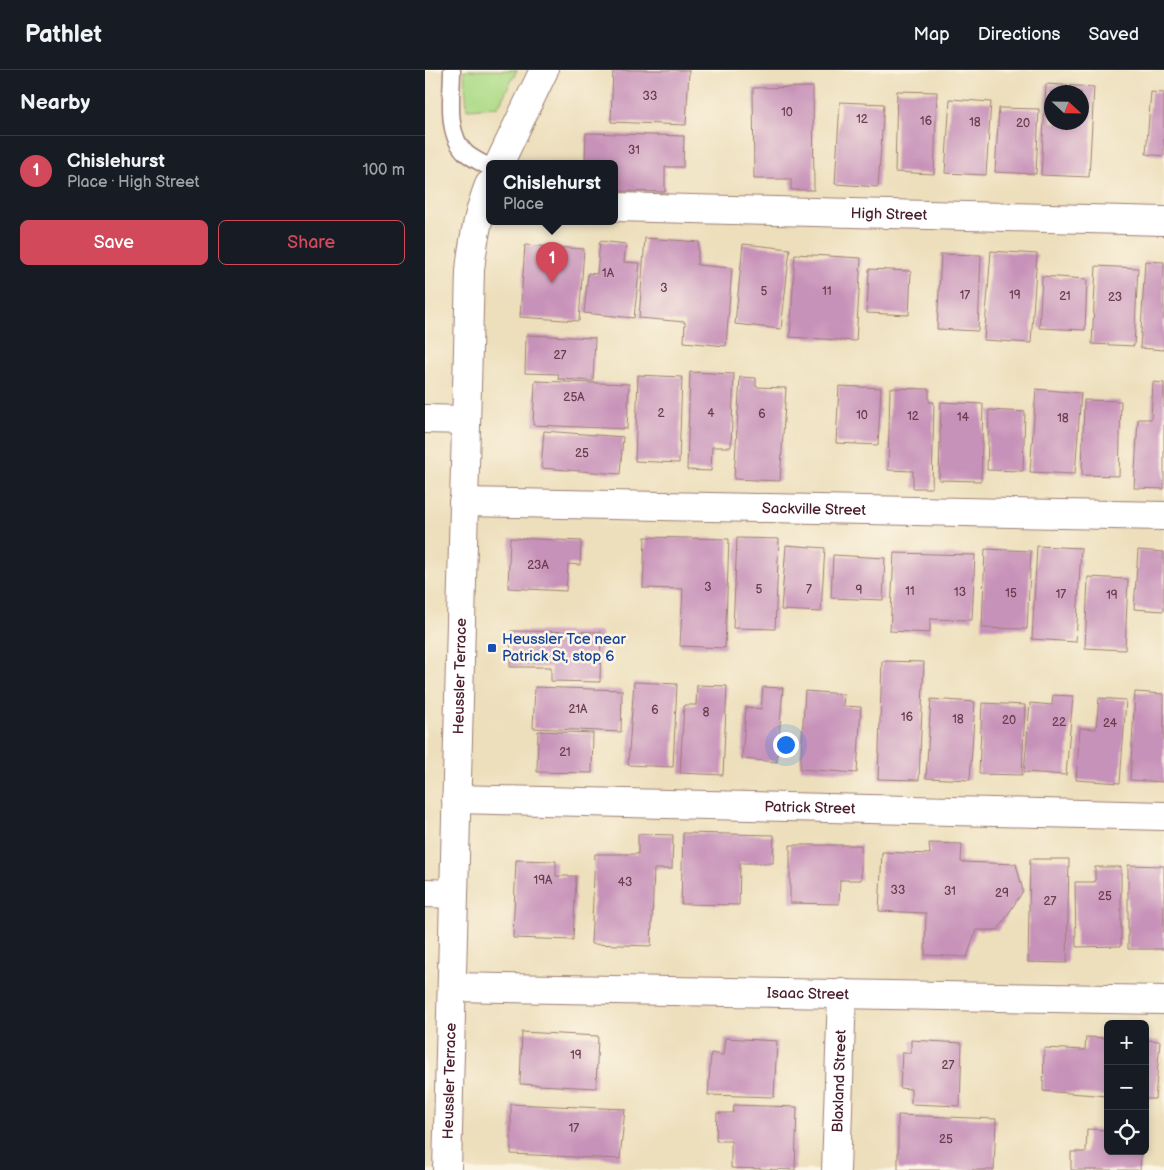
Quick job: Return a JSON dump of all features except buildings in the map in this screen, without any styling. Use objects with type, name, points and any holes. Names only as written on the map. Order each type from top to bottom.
[{"type":"street","points":[[501,160],[544,70]]},
{"type":"street","name":"Heussler Terrace","points":[[447,1170],[469,270],[474,235],[486,200]]},
{"type":"street","name":"High Street","points":[[618,207],[1164,221]]},
{"type":"street","points":[[425,419],[466,420]]},
{"type":"street","name":"Sackville Street","points":[[463,502],[1164,516]]},
{"type":"street","name":"Patrick Street","points":[[456,799],[1164,816]]},
{"type":"street","points":[[425,893],[454,894]]},
{"type":"street","name":"Isaac Street","points":[[452,987],[1164,1000]]},
{"type":"street","name":"Blaxland Street","points":[[836,1170],[842,993]]},
{"type":"lane","points":[[452,70],[452,120],[456,137],[467,154],[486,165]]},
{"type":"green space","points":[[464,70],[517,70],[498,107],[467,109]]},
{"type":"place","name":"Chislehurst","points":[[552,283]]},
{"type":"place","name":"Heussler Tce near Patrick St, stop 6","points":[[492,648]]}]
